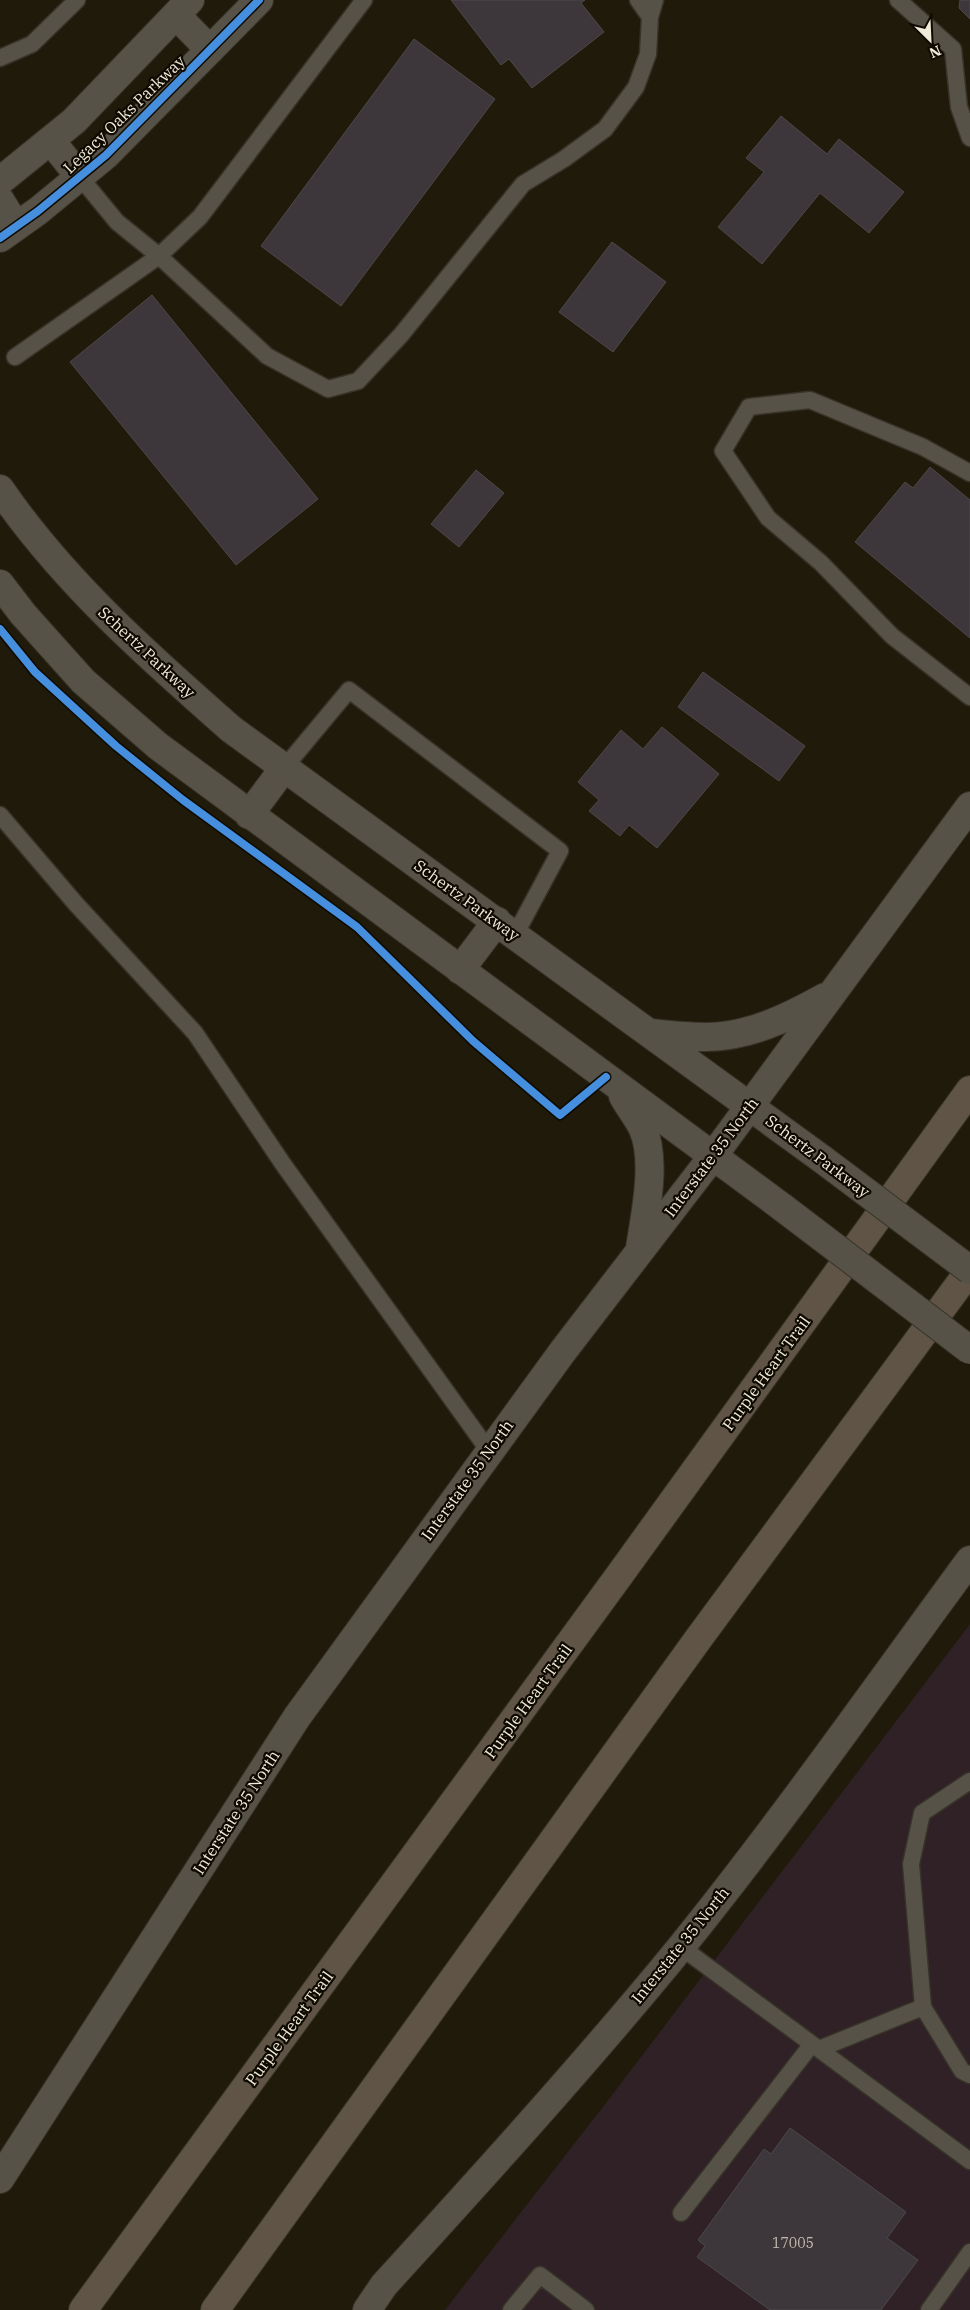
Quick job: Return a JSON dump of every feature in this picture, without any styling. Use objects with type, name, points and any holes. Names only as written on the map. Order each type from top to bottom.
[{"type":"highway","name":"Purple Heart Trail","points":[[83,2310],[621,1573],[970,1090]]},
{"type":"highway","points":[[215,2310],[696,1642],[970,1270]]},
{"type":"main road","name":"Legacy Oaks Parkway","points":[[8,232],[106,155],[259,0]]},
{"type":"main road","name":"Legacy Oaks Parkway","points":[[0,181],[74,121],[183,8]]},
{"type":"main road","points":[[183,8],[210,50]]},
{"type":"main road","points":[[51,141],[80,177]]},
{"type":"main road","points":[[0,200],[8,232]]},
{"type":"main road","name":"Schertz Parkway","points":[[0,489],[70,577],[141,649],[231,729],[750,1106],[970,1270]]},
{"type":"main road","points":[[0,584],[23,614],[83,681],[158,746],[782,1207],[970,1350]]},
{"type":"main road","points":[[249,815],[284,768]]},
{"type":"main road","name":"Interstate 35 North","points":[[0,2179],[297,1717],[489,1451],[713,1156],[970,806]]},
{"type":"main road","points":[[460,970],[506,928]]},
{"type":"main road","points":[[651,1034],[707,1037],[756,1029],[792,1016],[833,992]]},
{"type":"main road","points":[[616,1084],[644,1130],[650,1165],[649,1192],[640,1251]]},
{"type":"main road","name":"Interstate 35 North","points":[[367,2310],[384,2285],[561,2089],[681,1947],[762,1842],[970,1560]]},
{"type":"lane","points":[[0,58],[32,44],[77,0]]},
{"type":"lane","points":[[15,357],[159,256],[200,217],[364,0]]},
{"type":"lane","points":[[638,0],[650,17]]},
{"type":"lane","points":[[80,177],[116,222],[159,256],[268,356],[328,389],[358,382],[401,334],[523,184],[564,159],[604,129],[636,87],[648,54],[650,17],[654,0]]},
{"type":"lane","points":[[898,0],[953,49],[959,107],[970,138]]},
{"type":"lane","points":[[970,473],[922,447],[810,400],[749,407],[723,451],[768,518],[821,563],[892,636],[970,697]]},
{"type":"lane","points":[[284,768],[349,690],[560,852],[506,928]]},
{"type":"lane","points":[[0,815],[76,904],[195,1033],[283,1164],[489,1451]]},
{"type":"lane","points":[[970,1781],[922,1813],[911,1864],[923,2007],[962,2071],[970,2075]]},
{"type":"lane","points":[[948,1796],[970,1795]]},
{"type":"lane","points":[[681,1947],[970,2161]]},
{"type":"lane","points":[[681,2213],[815,2046],[923,2007]]},
{"type":"lane","points":[[929,2310],[970,2252]]},
{"type":"lane","points":[[511,2310],[540,2276],[586,2310]]},
{"type":"shaded area","points":[[970,1624],[970,2310],[445,2310],[606,2103]]},
{"type":"building","points":[[451,0],[585,0],[581,3],[604,32],[532,88],[509,59],[501,65]]},
{"type":"building","points":[[960,0],[970,0],[970,19],[959,8]]},
{"type":"building","points":[[414,39],[495,99],[341,306],[261,246]]},
{"type":"building","points":[[781,116],[827,154],[839,139],[904,192],[869,233],[820,193],[762,264],[718,227],[764,172],[746,158]]},
{"type":"building","points":[[612,242],[666,282],[613,352],[559,312]]},
{"type":"building","points":[[152,295],[318,499],[236,565],[70,362]]},
{"type":"building","points":[[930,467],[970,500],[970,638],[855,542],[905,482],[913,488]]},
{"type":"building","points":[[476,470],[504,493],[459,547],[431,524]]},
{"type":"building","points":[[703,672],[805,746],[779,781],[678,707]]},
{"type":"building","points":[[662,727],[719,774],[657,848],[629,825],[620,836],[589,811],[599,800],[578,782],[621,730],[643,749]]},
{"type":"building","points":[[790,2128],[906,2212],[887,2238],[918,2260],[881,2310],[770,2310],[697,2257],[705,2246],[698,2240],[764,2149],[771,2154]]},
{"type":"cycle path","points":[[0,238],[38,211],[106,155],[259,0]]},
{"type":"cycle path","points":[[0,629],[35,672],[116,746],[183,800],[357,927],[473,1041],[560,1115],[606,1077]]}]
